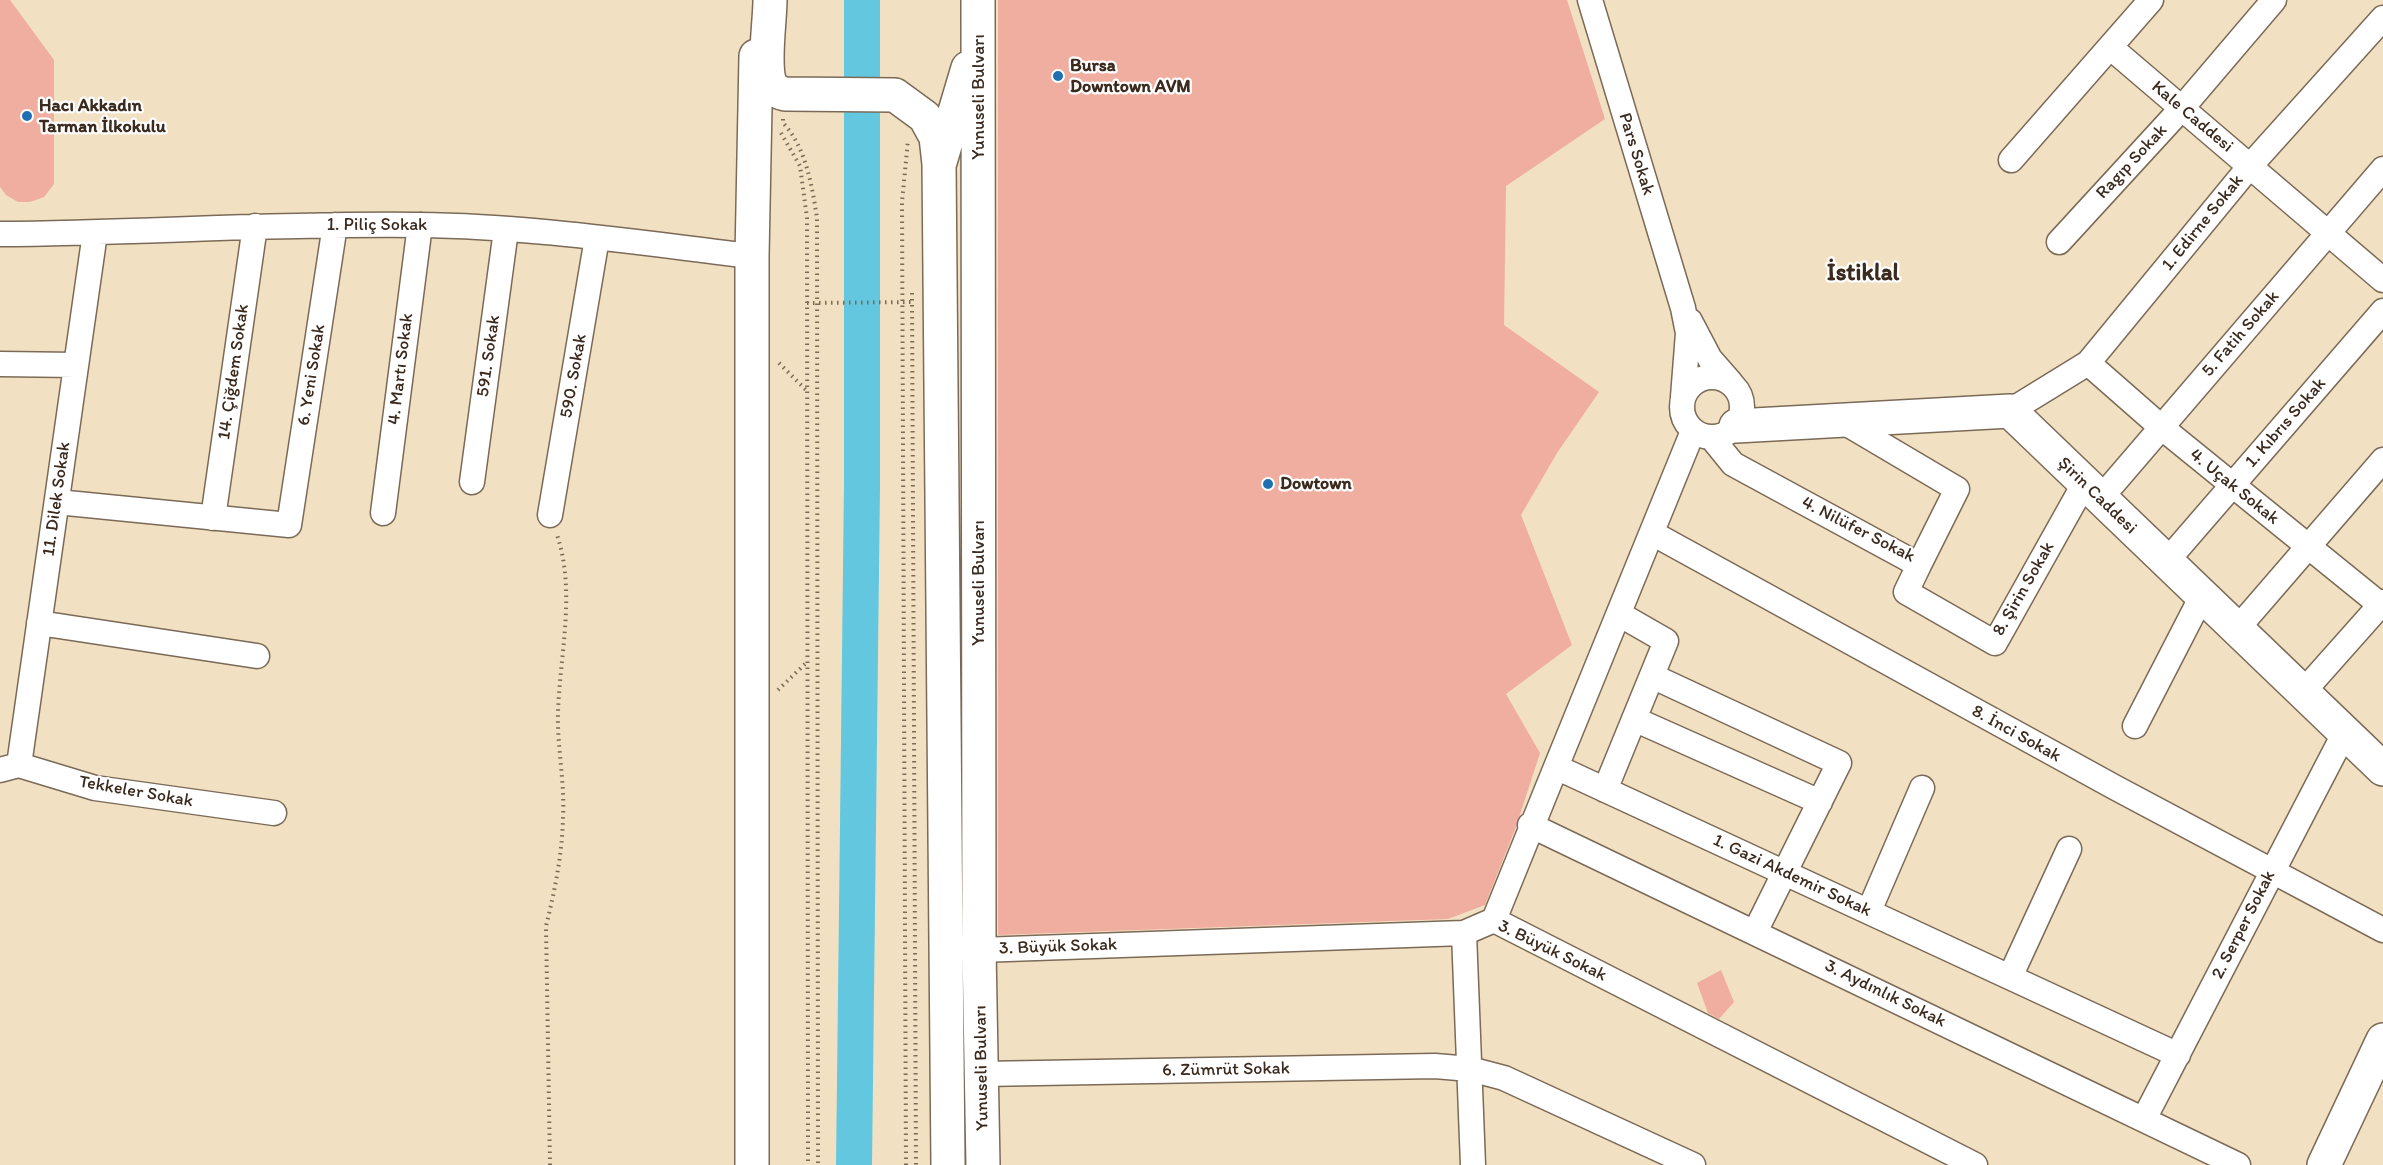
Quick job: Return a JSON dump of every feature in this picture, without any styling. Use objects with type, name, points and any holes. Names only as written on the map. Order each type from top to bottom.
[{"type":"main road","points":[[752,1165],[752,256],[757,0]]},
{"type":"main road","points":[[770,0],[770,82],[777,92],[903,101],[925,117],[936,137],[939,164]]},
{"type":"main road","points":[[939,164],[966,81],[978,10]]},
{"type":"main road","name":"Yunuseli Bulvarı","points":[[978,10],[979,950],[983,1165]]},
{"type":"main road","name":"Yunuseli Bulvarı","points":[[939,164],[948,1165]]},
{"type":"main road","points":[[1714,432],[1842,421],[2010,411]]},
{"type":"main road","name":"Şirin Caddesi","points":[[2010,411],[2166,562],[2382,765]]},
{"type":"main road","points":[[2324,1165],[2383,1040]]},
{"type":"street","name":"Pars Sokak","points":[[1590,0],[1683,308]]},
{"type":"street","points":[[2012,160],[2151,0]]},
{"type":"street","name":"Ragıp Sokak","points":[[2059,242],[2182,108],[2274,0]]},
{"type":"street","name":"1. Edirne Sokak","points":[[2010,411],[2088,363],[2250,166],[2383,18]]},
{"type":"street","name":"Kale Caddesi","points":[[2110,47],[2383,280]]},
{"type":"street","name":"5. Fatih Sokak","points":[[2092,491],[2161,427],[2383,169]]},
{"type":"street","name":"6. Yeni Sokak","points":[[213,518],[289,525],[335,225]]},
{"type":"street","name":"1. Piliç Sokak","points":[[0,234],[95,233],[255,226],[420,225],[597,238],[752,256]]},
{"type":"street","name":"4. Martı Sokak","points":[[383,513],[420,225]]},
{"type":"street","name":"14. Çiğdem Sokak","points":[[213,518],[255,226]]},
{"type":"street","name":"591. Sokak","points":[[472,482],[506,230]]},
{"type":"street","name":"11. Dilek Sokak","points":[[10,768],[39,623],[95,233]]},
{"type":"street","name":"590. Sokak","points":[[550,515],[597,238]]},
{"type":"street","points":[[1494,920],[1530,825],[1652,533],[1714,432],[1743,408],[1738,390],[1710,359],[1683,308]]},
{"type":"street","points":[[1683,308],[1688,333],[1683,416],[1714,432]]},
{"type":"street","name":"1. Kıbrıs Sokak","points":[[2166,562],[2383,311]]},
{"type":"street","name":"4. Uçak Sokak","points":[[2088,363],[2161,427],[2382,605]]},
{"type":"street","points":[[0,364],[76,365]]},
{"type":"street","points":[[1683,397],[1688,388],[1703,378],[1723,378],[1731,383]]},
{"type":"street","name":"4. Nilüfer Sokak","points":[[1714,432],[1733,464],[1919,565],[1957,489],[1842,421]]},
{"type":"street","points":[[2237,629],[2383,460]]},
{"type":"street","name":"8. Şirin Sokak","points":[[1919,565],[1906,592],[1995,642],[2092,491]]},
{"type":"street","points":[[57,502],[213,518]]},
{"type":"street","name":"8. İnci Sokak","points":[[1652,533],[2272,873],[2383,930]]},
{"type":"street","points":[[2135,726],[2202,596]]},
{"type":"street","points":[[2303,692],[2382,605]]},
{"type":"street","points":[[1605,790],[1666,641],[1619,614]]},
{"type":"street","points":[[39,623],[257,656]]},
{"type":"street","points":[[1652,676],[1839,762],[1755,932]]},
{"type":"street","points":[[1634,719],[1820,802]]},
{"type":"street","name":"2. Serper Sokak","points":[[2144,1119],[2345,732]]},
{"type":"street","name":"1. Gazi Akdemir Sokak","points":[[1556,767],[2178,1054]]},
{"type":"street","name":"Tekkeler Sokak","points":[[10,768],[95,788],[273,813]]},
{"type":"street","points":[[1869,911],[1922,788]]},
{"type":"street","name":"3. Aydınlık Sokak","points":[[1530,825],[2238,1165]]},
{"type":"street","points":[[2010,977],[2070,849]]},
{"type":"street","name":"3. Büyük Sokak","points":[[979,950],[1464,933],[1494,920],[1975,1165]]},
{"type":"street","points":[[1464,933],[1473,1165]]},
{"type":"street","name":"6. Zümrüt Sokak","points":[[982,1074],[1435,1066],[1470,1069],[1504,1078],[1693,1165]]},
{"type":"path","points":[[797,94],[783,123],[794,135],[811,184],[817,218],[815,303],[818,1165]]},
{"type":"path","points":[[797,94],[779,132],[788,141],[800,166],[805,193],[808,1165]]},
{"type":"path","points":[[903,101],[906,1165]]},
{"type":"path","points":[[807,303],[894,302]]},
{"type":"path","points":[[912,302],[916,1165]]},
{"type":"path","points":[[550,515],[565,559],[567,593],[558,718],[563,817],[555,892],[546,926],[550,1165]]},
{"type":"building","name":"Hacı Akkadın Tarman İlkokulu","points":[[0,0],[10,0],[54,60],[54,184],[44,197],[30,202],[18,202],[6,195],[0,187]]},
{"type":"building","name":"Dowtown","points":[[998,0],[1567,0],[1605,119],[1506,186],[1504,325],[1599,392],[1557,453],[1521,515],[1572,645],[1506,694],[1540,753],[1516,827],[1485,905],[1448,919],[998,935]]},
{"type":"building","points":[[1721,970],[1734,1002],[1719,1019],[1708,1013],[1697,983]]},
{"type":"waterway","points":[[854,1165],[862,484],[862,0]]},
{"type":"place","name":"Bursa Downtown AVM","points":[[1058,76]]},
{"type":"place","name":"Hacı Akkadın Tarman İlkokulu","points":[[27,116]]},
{"type":"place","name":"Dowtown","points":[[1268,484]]},
{"type":"district","name":"İstiklal","points":[[1863,274]]}]
